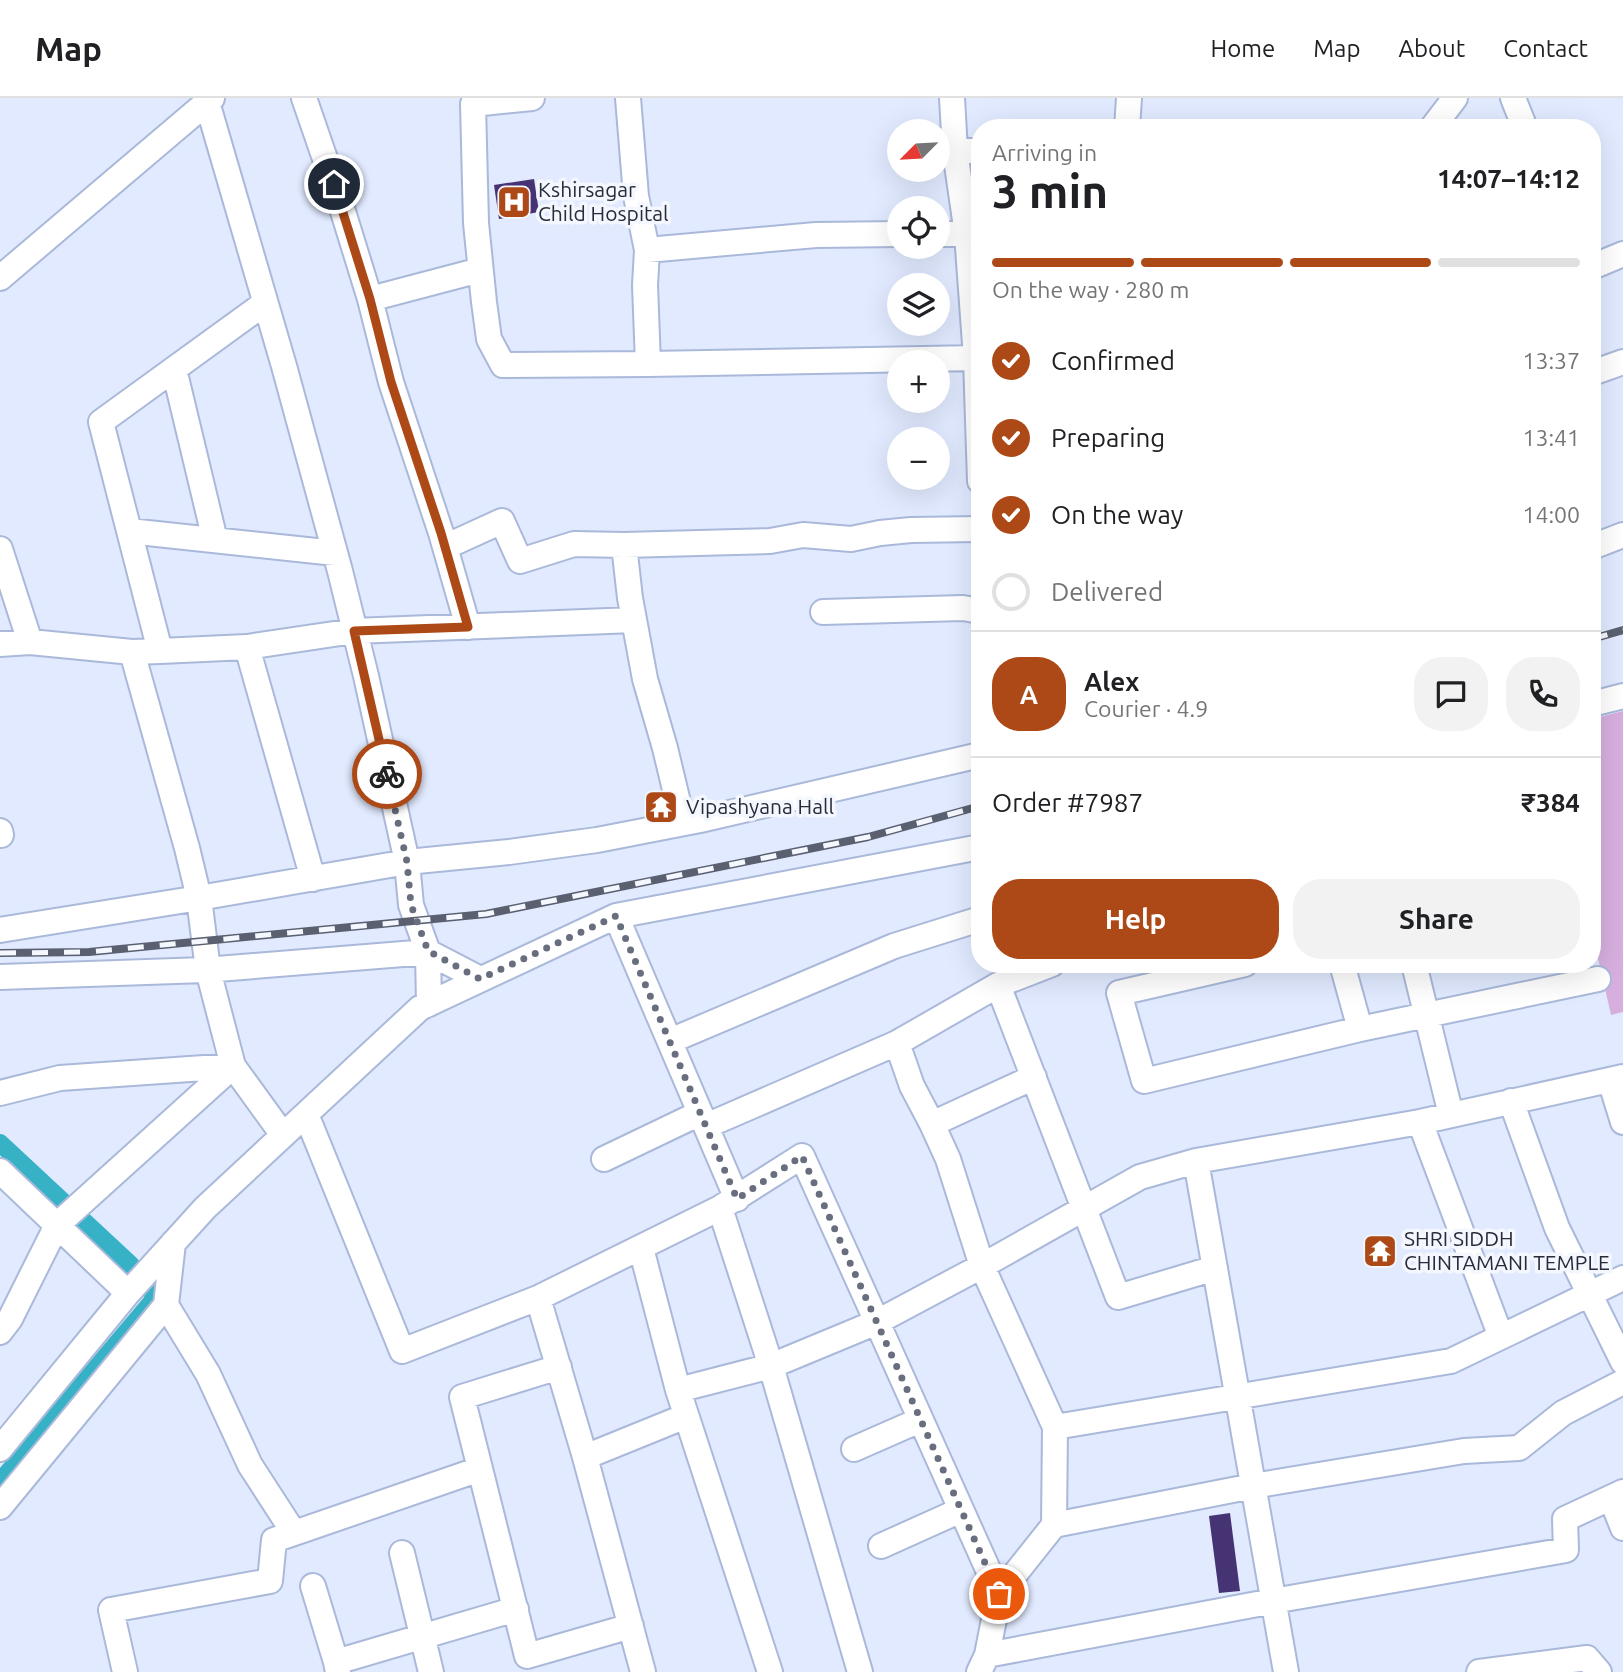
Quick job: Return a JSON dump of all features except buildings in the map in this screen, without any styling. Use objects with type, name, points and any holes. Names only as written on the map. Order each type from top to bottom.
[{"type":"street","points":[[304,98],[341,205],[370,299],[391,382],[468,627]]},
{"type":"street","points":[[531,98],[473,104],[480,270],[489,339],[503,365],[648,365],[971,358]]},
{"type":"street","points":[[628,98],[636,196],[647,250],[645,285],[648,365]]},
{"type":"street","points":[[952,98],[955,151],[971,279]]},
{"type":"street","points":[[1128,119],[1129,98]]},
{"type":"street","points":[[1439,119],[1455,98]]},
{"type":"street","points":[[1513,98],[1521,119]]},
{"type":"street","points":[[0,278],[209,100],[335,553],[407,862],[411,905],[428,951],[429,1003]]},
{"type":"street","points":[[955,151],[971,151]]},
{"type":"street","points":[[647,250],[816,236],[887,234]]},
{"type":"street","points":[[950,234],[967,234]]},
{"type":"street","points":[[1601,263],[1623,254]]},
{"type":"street","points":[[370,299],[480,270]]},
{"type":"street","points":[[160,651],[101,422],[265,303]]},
{"type":"street","points":[[1601,370],[1623,362]]},
{"type":"street","points":[[174,369],[215,540]]},
{"type":"street","points":[[445,547],[502,521],[520,561],[574,544],[770,541],[803,535],[851,539],[890,532],[971,529]]},
{"type":"street","points":[[129,531],[335,553]]},
{"type":"street","points":[[1601,544],[1623,535]]},
{"type":"street","points":[[624,545],[645,679],[683,823]]},
{"type":"street","points":[[0,549],[30,642]]},
{"type":"street","points":[[823,612],[971,609]]},
{"type":"street","points":[[0,644],[30,642],[132,652],[247,648],[354,631],[634,620]]},
{"type":"street","points":[[247,648],[313,879]]},
{"type":"street","points":[[132,652],[187,848],[198,898],[208,970],[233,1066],[283,1135]]},
{"type":"street","points":[[1601,702],[1623,696]]},
{"type":"street","points":[[0,930],[407,862],[597,840],[971,757]]},
{"type":"street","points":[[0,1449],[128,1293],[205,1208],[420,1007],[616,916],[971,849]]},
{"type":"street","points":[[616,916],[703,1120],[860,1672]]},
{"type":"street","points":[[670,1041],[894,946],[971,922]]},
{"type":"street","points":[[0,977],[208,970],[428,951],[480,979]]},
{"type":"street","points":[[604,1159],[897,1043],[1016,973]]},
{"type":"street","points":[[1206,973],[1119,993],[1144,1082],[1360,1029],[1598,979]]},
{"type":"street","points":[[1344,973],[1360,1029]]},
{"type":"street","points":[[1416,973],[1451,1115]]},
{"type":"street","points":[[998,985],[1118,1297],[1215,1268]]},
{"type":"street","points":[[897,1043],[912,1086],[948,1159],[982,1266],[1055,1427],[1054,1525],[999,1594],[983,1663],[1273,1601],[1566,1550],[1564,1519],[1617,1495],[1623,1528]]},
{"type":"street","points":[[0,1093],[60,1078],[233,1066]]},
{"type":"street","points":[[0,1332],[10,1319],[57,1225],[233,1066]]},
{"type":"street","points":[[932,1124],[1034,1077]]},
{"type":"street","points":[[678,1390],[771,1366],[877,1322],[1140,1177],[1196,1161],[1420,1122],[1616,1079],[1623,1122]]},
{"type":"street","points":[[1511,1101],[1557,1228],[1623,1362]]},
{"type":"street","points":[[306,1114],[402,1351],[538,1298],[641,1248],[728,1203],[802,1156],[999,1594]]},
{"type":"street","points":[[1420,1122],[1501,1337]]},
{"type":"street","points":[[1196,1161],[1286,1672]]},
{"type":"street","points":[[0,1171],[128,1293]]},
{"type":"street","points":[[0,1507],[166,1305],[173,1243]]},
{"type":"street","points":[[641,1248],[678,1390],[770,1672]]},
{"type":"street","points":[[1055,1427],[1451,1361],[1623,1278]]},
{"type":"street","points":[[538,1298],[585,1457],[643,1672]]},
{"type":"street","points":[[166,1305],[208,1374],[250,1465],[294,1533]]},
{"type":"street","points":[[559,1367],[462,1397],[527,1656],[631,1626]]},
{"type":"street","points":[[1054,1525],[1253,1486],[1464,1451],[1519,1448],[1563,1413],[1623,1382]]},
{"type":"street","points":[[585,1457],[686,1416]]},
{"type":"street","points":[[853,1449],[920,1420]]},
{"type":"street","points":[[125,1672],[111,1610],[270,1581],[274,1540],[480,1469]]},
{"type":"street","points":[[881,1546],[961,1510]]},
{"type":"street","points":[[402,1553],[431,1672]]},
{"type":"street","points":[[313,1586],[337,1667],[422,1636],[516,1609]]},
{"type":"street","points":[[1479,1672],[1587,1658],[1599,1672]]},
{"type":"shaded area","points":[[1623,711],[1623,1012],[1611,1015],[1601,971],[1601,717]]},
{"type":"waterway","points":[[0,1143],[130,1264],[156,1297],[0,1482]]},
{"type":"railway","points":[[1601,636],[1623,630]]},
{"type":"railway","points":[[0,953],[89,952],[486,914],[868,837],[971,808]]},
{"type":"way so far","points":[[387,774],[407,862],[411,905],[428,951],[480,979],[616,916],[737,1199],[802,1156],[999,1594]]},
{"type":"place","name":"Kshirsagar Child Hospital","points":[[514,202]]},
{"type":"place","name":"Vipashyana Hall","points":[[661,807]]},
{"type":"place","name":"SHRI SIDDH CHINTAMANI TEMPLE","points":[[1380,1251]]},
{"type":"route","points":[[334,184],[370,299],[391,382],[441,533],[468,627],[354,631],[387,774]]}]
